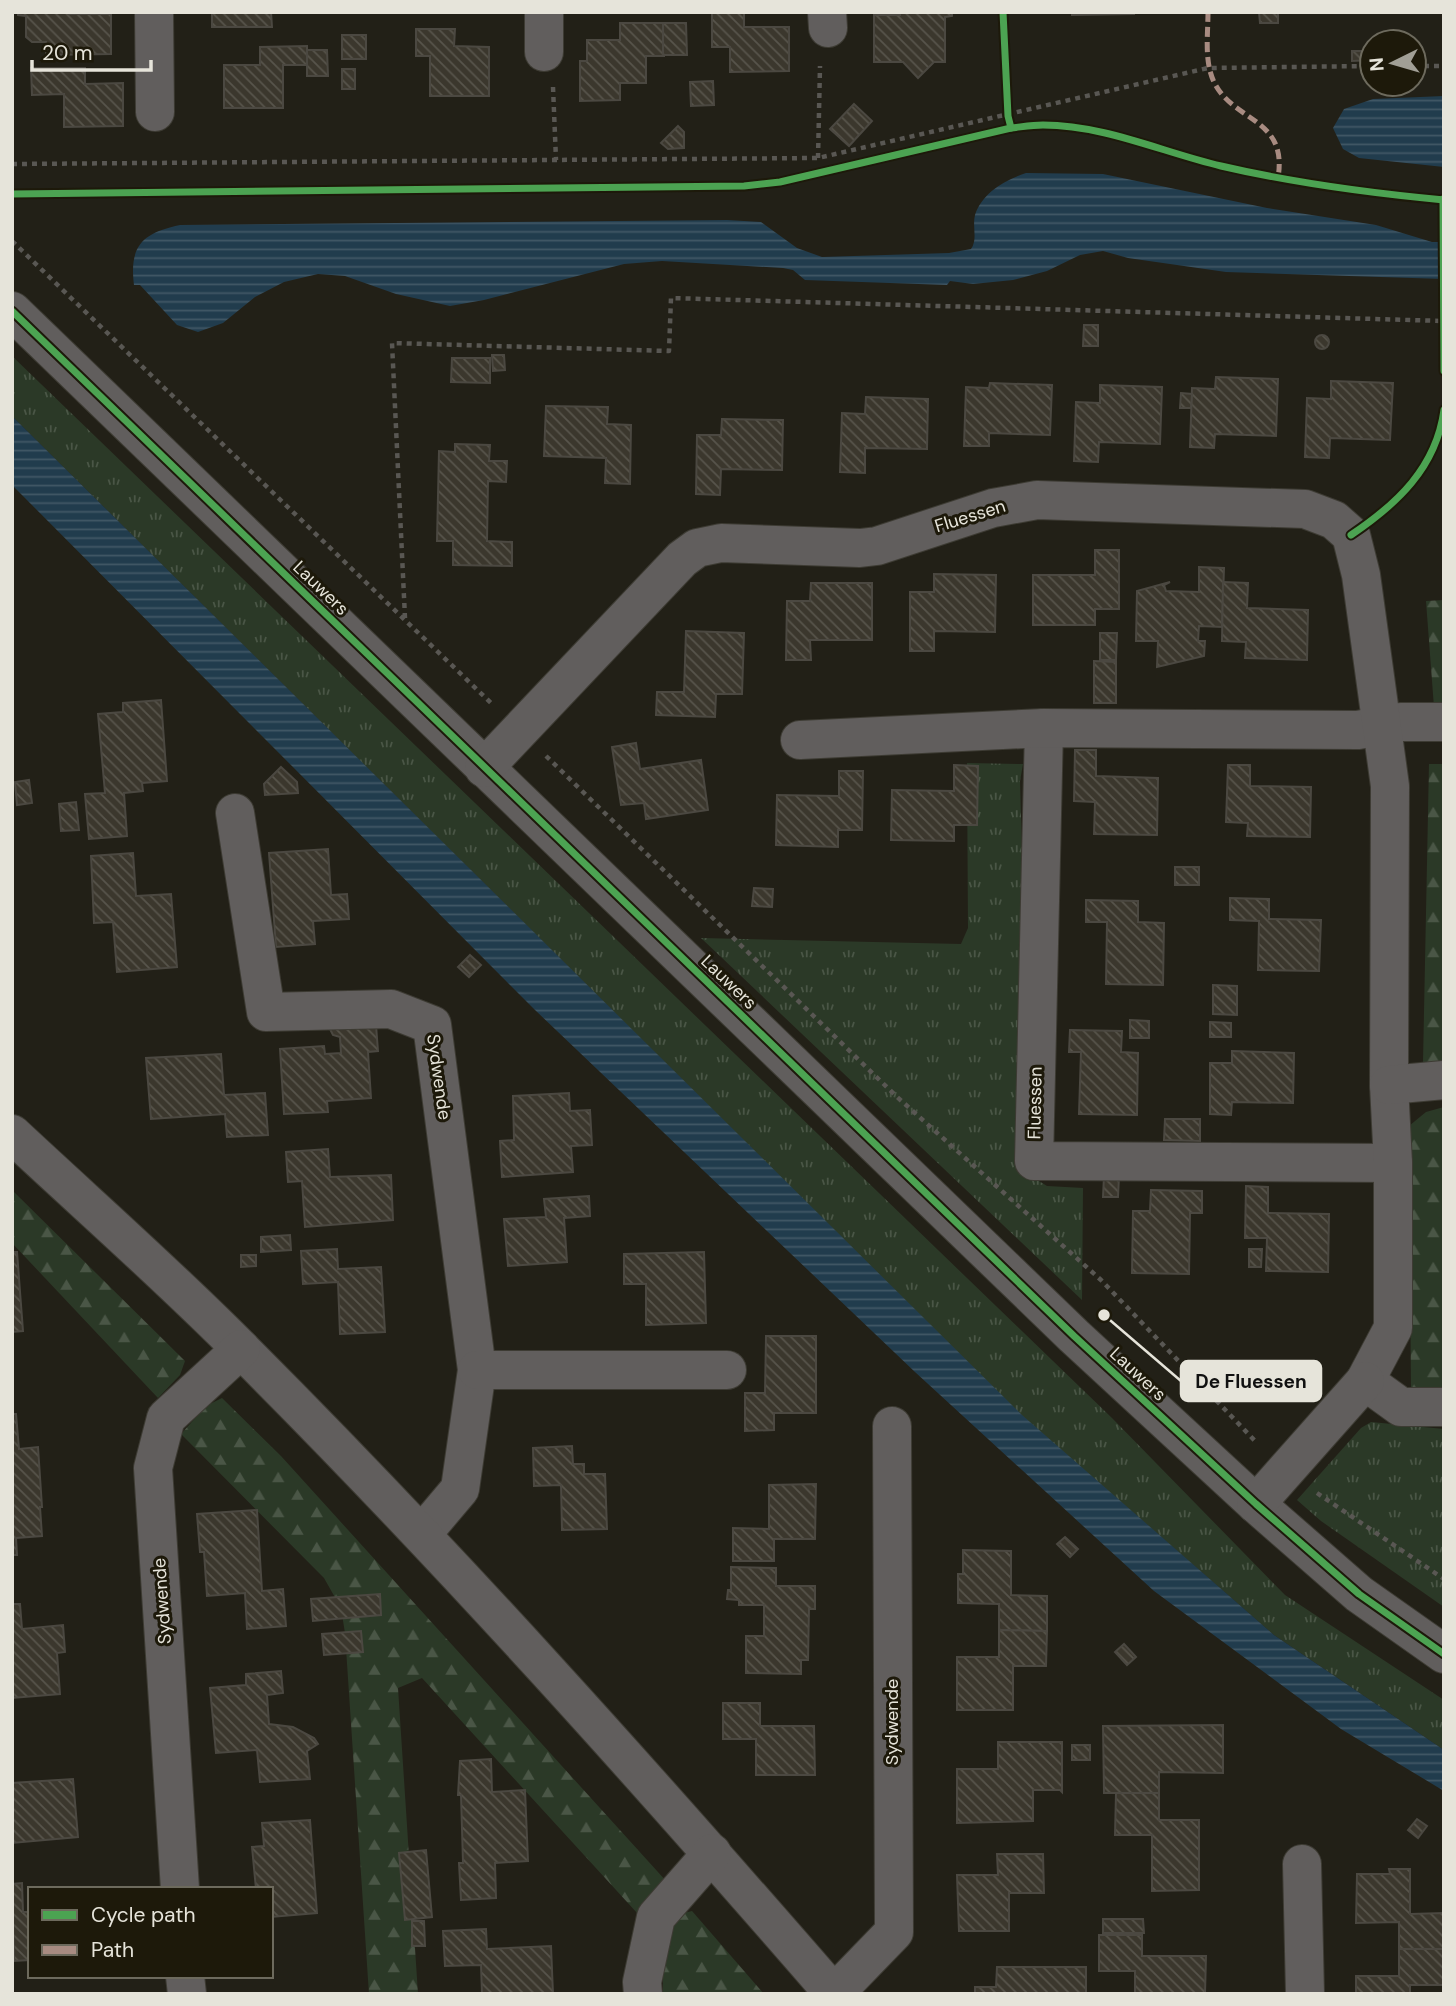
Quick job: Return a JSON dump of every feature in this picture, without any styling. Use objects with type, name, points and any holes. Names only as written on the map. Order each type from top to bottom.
[{"type":"street","points":[[154,12],[155,112]]},
{"type":"street","points":[[544,12],[544,52]]},
{"type":"street","name":"Lauwers","points":[[12,311],[1074,1336],[1256,1504],[1359,1594],[1444,1654]]},
{"type":"street","name":"Fluessen","points":[[484,768],[682,559],[697,548],[721,543],[860,548],[877,546],[993,508],[1037,500],[1305,509],[1334,520],[1351,535],[1361,575],[1390,786],[1393,1328],[1365,1381]]},
{"type":"street","points":[[800,740],[1044,728],[1358,730],[1401,722],[1444,722]]},
{"type":"street","name":"Fluessen","points":[[1044,728],[1034,1161],[1393,1163]]},
{"type":"street","name":"Sydwende","points":[[235,813],[266,1012],[391,1009],[432,1026],[477,1370],[460,1489],[422,1534]]},
{"type":"street","points":[[1390,1085],[1444,1080]]},
{"type":"street","name":"Sydwende","points":[[12,1134],[241,1349],[422,1534],[712,1853],[834,1994],[894,1932],[892,1426]]},
{"type":"street","name":"Sydwende","points":[[180,1887],[153,1468],[166,1418],[241,1349]]},
{"type":"street","points":[[477,1370],[727,1370]]},
{"type":"street","points":[[1256,1504],[1365,1381],[1401,1407],[1444,1407]]},
{"type":"street","points":[[643,1994],[642,1982],[656,1917],[712,1853]]},
{"type":"street","points":[[1302,1864],[1305,1994]]},
{"type":"path","points":[[818,158],[820,46],[827,20]]},
{"type":"path","points":[[544,52],[553,66],[556,160]]},
{"type":"path","points":[[12,164],[818,158],[1208,68],[1358,66]]},
{"type":"path","points":[[1007,103],[1011,128]]},
{"type":"path","points":[[12,241],[896,1096],[1101,1280],[1284,1472],[1444,1579]]},
{"type":"path","points":[[405,619],[392,343],[669,351],[671,298],[1443,321]]},
{"type":"path","points":[[1443,309],[1443,334]]},
{"type":"green space","points":[[12,356],[1112,1418],[1285,1595],[1444,1700],[1444,1750],[1274,1635],[1022,1416],[12,416]]},
{"type":"green space","points":[[1444,600],[1444,707],[1434,707],[1426,601]]},
{"type":"green space","points":[[967,763],[1023,764],[1020,781],[1031,1176],[1047,1186],[1083,1188],[1082,1300],[701,938],[961,944],[968,928]]},
{"type":"green space","points":[[1429,764],[1444,764],[1444,1062],[1423,1064]]},
{"type":"green space","points":[[1444,1107],[1444,1402],[1411,1389],[1409,1126],[1426,1112]]},
{"type":"green space","points":[[12,1190],[185,1361],[180,1375],[158,1398],[12,1243]]},
{"type":"green space","points":[[222,1398],[281,1456],[667,1882],[638,1914],[422,1678],[398,1688],[418,1994],[369,1994],[345,1633],[341,1608],[324,1578],[181,1434],[206,1406]]},
{"type":"green space","points":[[1371,1422],[1444,1429],[1444,1607],[1321,1521],[1297,1500],[1361,1428]]},
{"type":"green space","points":[[692,1911],[764,1994],[663,1994],[663,1947],[680,1914]]},
{"type":"water","points":[[1444,96],[1444,167],[1359,158],[1343,149],[1333,128],[1344,109],[1373,99]]},
{"type":"water","points":[[1026,173],[1103,174],[1267,208],[1376,225],[1432,242],[1444,242],[1444,279],[1226,272],[1128,258],[1103,251],[1080,255],[1047,271],[1013,280],[973,284],[950,281],[947,285],[805,280],[793,270],[783,268],[662,261],[624,264],[484,300],[450,306],[396,294],[345,276],[318,274],[284,282],[255,297],[223,323],[198,332],[177,325],[140,285],[134,285],[134,260],[141,243],[156,232],[180,225],[727,220],[761,222],[797,248],[822,257],[949,253],[971,249],[975,215],[983,200],[1002,184]]},
{"type":"water","points":[[12,416],[1022,1415],[1274,1635],[1444,1750],[1444,1791],[1341,1729],[1154,1591],[915,1372],[535,1010],[12,485]]},
{"type":"building","points":[[69,12],[111,14],[111,54],[46,55],[46,42],[32,42],[26,37],[26,16],[18,15]]},
{"type":"building","points":[[212,12],[271,12],[272,27],[212,27]]},
{"type":"building","points":[[712,12],[744,12],[744,27],[789,27],[789,71],[730,72],[730,47],[712,47]]},
{"type":"building","points":[[900,12],[952,12],[952,16],[945,17],[945,62],[934,62],[918,78],[903,62],[874,62],[874,15],[900,15]]},
{"type":"building","points":[[1072,12],[1134,12],[1134,14],[1072,15]]},
{"type":"building","points":[[1259,12],[1278,12],[1278,23],[1260,23]]},
{"type":"building","points":[[620,23],[663,23],[664,56],[646,56],[646,83],[620,83],[620,100],[580,101],[580,61],[587,61],[587,40],[620,40]]},
{"type":"building","points":[[663,23],[686,23],[687,55],[663,55]]},
{"type":"building","points":[[416,29],[455,29],[454,46],[489,47],[489,96],[430,96],[430,56],[416,56]]},
{"type":"building","points":[[342,35],[366,35],[366,59],[342,59]]},
{"type":"building","points":[[307,46],[307,65],[283,65],[283,108],[224,108],[224,65],[260,65],[260,47]]},
{"type":"building","points":[[307,50],[327,50],[328,76],[307,76]]},
{"type":"building","points":[[1352,51],[1358,51],[1358,61],[1352,61]]},
{"type":"building","points":[[31,68],[85,68],[85,84],[123,83],[123,126],[64,127],[64,94],[32,95]]},
{"type":"building","points":[[342,69],[355,69],[355,89],[342,89]]},
{"type":"building","points":[[713,81],[714,105],[691,106],[690,82]]},
{"type":"building","points":[[854,104],[872,121],[849,146],[830,129]]},
{"type":"building","points":[[678,126],[684,132],[684,148],[668,149],[661,143]]},
{"type":"building","points":[[1084,325],[1098,325],[1098,346],[1083,346]]},
{"type":"building","points":[[1319,335],[1325,335],[1329,342],[1325,349],[1319,349],[1315,345],[1315,339]]},
{"type":"building","points":[[492,355],[504,355],[505,370],[493,371]]},
{"type":"building","points":[[452,358],[490,358],[490,383],[451,382]]},
{"type":"building","points":[[1216,377],[1278,379],[1276,436],[1215,434],[1214,448],[1190,447],[1192,388],[1215,389]]},
{"type":"building","points":[[1331,381],[1393,383],[1390,440],[1330,438],[1329,458],[1305,457],[1307,398],[1331,399]]},
{"type":"building","points":[[990,383],[1052,385],[1050,435],[989,433],[989,446],[964,446],[966,387],[989,388]]},
{"type":"building","points":[[1100,385],[1162,387],[1160,444],[1099,442],[1098,462],[1074,461],[1076,402],[1100,403]]},
{"type":"building","points":[[1181,393],[1192,394],[1191,408],[1180,408]]},
{"type":"building","points":[[866,397],[928,399],[927,449],[865,448],[865,473],[840,472],[842,413],[865,414]]},
{"type":"building","points":[[546,406],[608,407],[607,424],[631,425],[630,484],[605,483],[606,458],[544,456]]},
{"type":"building","points":[[722,419],[783,420],[782,470],[721,469],[720,495],[696,494],[697,435],[721,435]]},
{"type":"building","points":[[455,444],[490,445],[489,461],[507,461],[506,482],[488,481],[487,541],[512,542],[512,566],[453,565],[453,541],[437,541],[439,451],[455,452]]},
{"type":"building","points":[[1095,550],[1119,550],[1119,609],[1095,609],[1095,625],[1033,625],[1033,575],[1095,575]]},
{"type":"building","points":[[1199,567],[1224,568],[1222,627],[1199,626],[1198,641],[1205,641],[1204,656],[1157,667],[1158,641],[1136,641],[1137,591],[1170,582],[1164,585],[1166,591],[1199,592]]},
{"type":"building","points":[[934,574],[996,575],[995,632],[934,631],[934,651],[910,651],[910,592],[934,592]]},
{"type":"building","points":[[1223,582],[1248,583],[1247,608],[1308,610],[1307,660],[1245,658],[1246,642],[1222,641]]},
{"type":"building","points":[[811,583],[872,583],[872,640],[810,640],[811,660],[786,660],[787,601],[810,601]]},
{"type":"building","points":[[686,631],[744,633],[742,694],[716,694],[715,717],[656,715],[657,692],[684,692]]},
{"type":"building","points":[[1100,633],[1117,633],[1116,660],[1100,660]]},
{"type":"building","points":[[1094,661],[1116,662],[1116,703],[1094,703]]},
{"type":"building","points":[[161,700],[167,781],[142,783],[143,791],[124,793],[127,836],[89,839],[85,794],[105,793],[98,714],[123,712],[123,703]]},
{"type":"building","points":[[636,743],[640,769],[701,760],[708,810],[646,819],[644,803],[621,805],[612,747]]},
{"type":"building","points":[[1075,750],[1096,750],[1096,776],[1158,778],[1157,835],[1094,834],[1095,802],[1074,801]]},
{"type":"building","points":[[954,765],[978,766],[977,825],[954,825],[954,841],[891,840],[892,790],[954,791]]},
{"type":"building","points":[[1228,765],[1250,765],[1250,786],[1311,787],[1310,837],[1247,836],[1248,823],[1226,822]]},
{"type":"building","points":[[281,767],[297,782],[298,793],[265,795],[264,784]]},
{"type":"building","points":[[839,771],[863,771],[862,830],[838,830],[838,847],[776,845],[777,795],[839,796]]},
{"type":"building","points":[[29,780],[32,803],[17,805],[15,782]]},
{"type":"building","points":[[76,802],[79,830],[61,831],[59,804]]},
{"type":"building","points":[[328,849],[331,895],[347,894],[349,919],[313,921],[315,944],[276,947],[269,853]]},
{"type":"building","points":[[133,853],[136,896],[171,894],[177,967],[117,972],[113,922],[94,923],[91,856]]},
{"type":"building","points":[[1175,867],[1199,867],[1199,885],[1175,885]]},
{"type":"building","points":[[754,888],[773,889],[772,907],[752,906]]},
{"type":"building","points":[[1230,898],[1269,899],[1269,919],[1321,920],[1319,971],[1258,970],[1259,921],[1230,920]]},
{"type":"building","points":[[1086,900],[1138,901],[1138,922],[1164,923],[1163,985],[1106,984],[1107,922],[1086,922]]},
{"type":"building","points":[[470,955],[481,965],[469,977],[458,967]]},
{"type":"building","points":[[1213,985],[1237,986],[1237,1015],[1213,1014]]},
{"type":"building","points":[[1130,1020],[1149,1021],[1149,1038],[1130,1038]]},
{"type":"building","points":[[1210,1022],[1231,1023],[1231,1037],[1210,1037]]},
{"type":"building","points":[[376,1025],[378,1051],[368,1052],[371,1098],[327,1101],[328,1112],[284,1114],[280,1049],[324,1046],[325,1054],[341,1053],[340,1037],[333,1035],[330,1029]]},
{"type":"building","points":[[1070,1030],[1122,1031],[1121,1052],[1138,1053],[1137,1115],[1079,1114],[1081,1052],[1069,1052]]},
{"type":"building","points":[[1232,1051],[1294,1053],[1293,1103],[1232,1102],[1231,1115],[1210,1114],[1210,1063],[1232,1063]]},
{"type":"building","points":[[221,1054],[224,1095],[265,1093],[268,1135],[227,1137],[225,1114],[151,1119],[146,1058]]},
{"type":"building","points":[[569,1093],[570,1111],[590,1110],[592,1145],[571,1146],[573,1172],[502,1177],[500,1141],[514,1140],[513,1096]]},
{"type":"building","points":[[1165,1119],[1200,1119],[1200,1141],[1164,1140]]},
{"type":"building","points":[[328,1149],[330,1177],[391,1175],[393,1220],[305,1227],[302,1181],[288,1182],[286,1152]]},
{"type":"building","points":[[1104,1176],[1119,1177],[1118,1197],[1103,1197]]},
{"type":"building","points":[[1246,1186],[1268,1187],[1268,1213],[1329,1214],[1328,1272],[1266,1271],[1267,1238],[1245,1238]]},
{"type":"building","points":[[1151,1190],[1202,1191],[1202,1213],[1190,1213],[1189,1274],[1132,1273],[1133,1211],[1150,1211]]},
{"type":"building","points":[[589,1196],[590,1216],[564,1218],[567,1262],[508,1266],[504,1219],[546,1217],[544,1199]]},
{"type":"building","points":[[290,1235],[291,1250],[261,1252],[261,1237]]},
{"type":"building","points":[[337,1249],[338,1269],[381,1267],[385,1332],[340,1334],[338,1282],[303,1284],[301,1251]]},
{"type":"building","points":[[1249,1249],[1262,1249],[1261,1267],[1249,1267]]},
{"type":"building","points":[[12,1252],[17,1252],[23,1331],[12,1332]]},
{"type":"building","points":[[704,1252],[706,1323],[646,1325],[646,1284],[624,1284],[624,1254]]},
{"type":"building","points":[[241,1255],[256,1255],[256,1266],[241,1267]]},
{"type":"building","points":[[766,1336],[816,1336],[816,1413],[774,1413],[774,1430],[745,1431],[745,1393],[765,1393]]},
{"type":"building","points":[[12,1414],[16,1414],[19,1449],[38,1447],[42,1507],[42,1536],[16,1538],[17,1555],[12,1555]]},
{"type":"building","points":[[572,1446],[573,1464],[584,1464],[584,1474],[605,1474],[607,1529],[562,1530],[561,1485],[534,1486],[533,1448]]},
{"type":"building","points":[[816,1484],[815,1539],[774,1539],[774,1561],[733,1561],[733,1528],[769,1529],[769,1485]]},
{"type":"building","points":[[257,1510],[262,1591],[283,1589],[286,1626],[247,1629],[245,1593],[207,1596],[204,1552],[200,1552],[197,1514]]},
{"type":"building","points":[[1065,1537],[1078,1549],[1070,1557],[1057,1544]]},
{"type":"building","points":[[963,1550],[1011,1551],[1011,1595],[1047,1596],[1047,1631],[999,1630],[999,1604],[958,1603],[958,1574],[963,1574]]},
{"type":"building","points":[[731,1567],[776,1568],[776,1586],[815,1586],[815,1609],[809,1609],[808,1660],[801,1660],[801,1674],[746,1673],[746,1636],[764,1636],[764,1605],[739,1605],[739,1600],[727,1599],[728,1590],[731,1590]]},
{"type":"building","points":[[380,1594],[381,1615],[313,1621],[311,1599]]},
{"type":"building","points":[[12,1604],[20,1604],[22,1629],[63,1625],[65,1652],[57,1653],[60,1694],[12,1698]]},
{"type":"building","points":[[999,1630],[1047,1631],[1046,1666],[1013,1666],[1013,1710],[957,1710],[957,1657],[999,1657]]},
{"type":"building","points":[[361,1631],[363,1652],[324,1655],[322,1634]]},
{"type":"building","points":[[1124,1644],[1136,1657],[1127,1665],[1115,1652]]},
{"type":"building","points":[[281,1671],[283,1693],[267,1695],[269,1724],[293,1727],[314,1738],[318,1744],[307,1751],[310,1779],[260,1782],[257,1750],[216,1753],[210,1688],[246,1685],[246,1674]]},
{"type":"building","points":[[723,1703],[760,1703],[760,1726],[814,1726],[815,1775],[756,1775],[756,1739],[723,1739]]},
{"type":"building","points":[[1223,1725],[1223,1773],[1159,1772],[1159,1793],[1104,1793],[1103,1726]]},
{"type":"building","points":[[998,1742],[1062,1742],[1062,1792],[1033,1790],[1033,1821],[957,1823],[957,1769],[998,1769]]},
{"type":"building","points":[[1072,1745],[1090,1745],[1090,1760],[1072,1760]]},
{"type":"building","points":[[491,1759],[492,1792],[525,1790],[528,1861],[495,1863],[496,1898],[461,1900],[459,1863],[463,1863],[461,1795],[458,1795],[460,1761]]},
{"type":"building","points":[[73,1779],[78,1837],[12,1843],[12,1783]]},
{"type":"building","points":[[1116,1793],[1159,1793],[1159,1820],[1199,1820],[1199,1890],[1152,1891],[1152,1835],[1115,1835]]},
{"type":"building","points":[[1417,1819],[1427,1826],[1418,1838],[1408,1830]]},
{"type":"building","points":[[310,1820],[317,1913],[273,1917],[273,1887],[256,1887],[252,1847],[264,1846],[262,1823]]},
{"type":"building","points":[[426,1850],[432,1917],[405,1920],[399,1853]]},
{"type":"building","points":[[997,1854],[1043,1854],[1044,1893],[1009,1893],[1009,1931],[959,1931],[957,1875],[998,1875]]},
{"type":"building","points":[[1389,1869],[1410,1869],[1410,1914],[1444,1913],[1444,1949],[1399,1949],[1399,1922],[1356,1923],[1357,1874],[1390,1874]]},
{"type":"building","points":[[22,1883],[23,1912],[28,1912],[28,1960],[14,1961],[12,1884]]},
{"type":"building","points":[[1103,1919],[1143,1919],[1144,1933],[1103,1933]]},
{"type":"building","points":[[412,1921],[424,1921],[425,1946],[412,1946]]},
{"type":"building","points":[[486,1929],[487,1949],[551,1946],[553,1994],[482,1994],[481,1965],[445,1966],[443,1931]]},
{"type":"building","points":[[1099,1935],[1142,1935],[1142,1956],[1206,1956],[1205,1994],[1135,1994],[1135,1971],[1099,1971]]},
{"type":"building","points":[[1399,1949],[1444,1949],[1444,1985],[1410,1985],[1410,1994],[1356,1994],[1356,1976],[1399,1976]]},
{"type":"building","points":[[997,1967],[1086,1967],[1086,1994],[975,1994],[975,1987],[996,1987]]},
{"type":"marked path","points":[[1208,12],[1208,57],[1214,82],[1223,95],[1257,122],[1275,143],[1279,158],[1278,178]]},
{"type":"cycle path","points":[[1003,12],[1008,116],[1011,128]]},
{"type":"cycle path","points":[[12,194],[744,186],[780,182],[1011,128],[1043,125],[1111,134],[1221,166],[1276,178],[1444,200]]},
{"type":"cycle path","points":[[1443,199],[1444,371]]},
{"type":"cycle path","points":[[12,311],[1074,1336],[1256,1504],[1359,1594],[1444,1654]]},
{"type":"cycle path","points":[[1351,535],[1384,511],[1412,483],[1433,450],[1444,410]]},
{"type":"place","name":"De Fluessen","points":[[1104,1315]]}]
